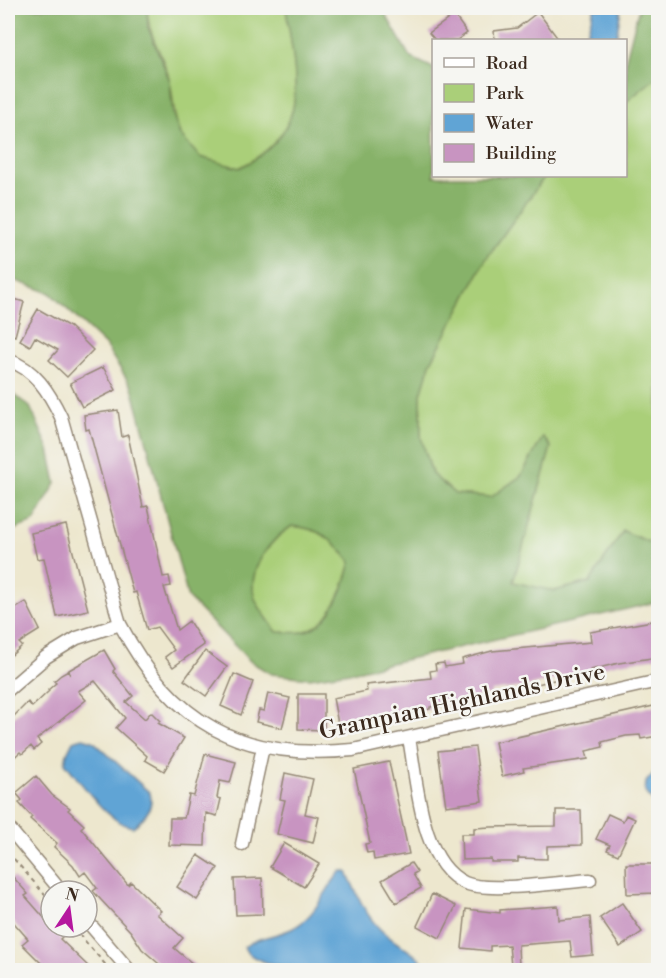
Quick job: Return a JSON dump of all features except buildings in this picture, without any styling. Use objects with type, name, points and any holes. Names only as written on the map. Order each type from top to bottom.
[{"type":"street","name":"Grampian Highlands Drive","points":[[8,360],[18,363],[38,378],[51,395],[61,417],[120,624],[150,675],[171,698],[199,721],[222,734],[263,747],[316,754],[353,750],[658,681]]},
{"type":"street","points":[[8,690],[46,657],[77,638],[120,624]]},
{"type":"street","points":[[409,738],[428,837],[434,853],[446,870],[466,883],[486,887],[590,880]]},
{"type":"street","points":[[242,844],[263,747]]},
{"type":"street","points":[[8,826],[51,879]]},
{"type":"street","points":[[99,935],[129,970]]},
{"type":"path","points":[[8,852],[39,888]]},
{"type":"path","points":[[83,939],[110,970]]},
{"type":"green space","points":[[8,8],[147,8],[148,27],[170,81],[173,114],[180,135],[200,157],[239,168],[263,153],[280,137],[290,119],[295,79],[286,8],[382,8],[410,57],[432,68],[432,177],[544,177],[486,259],[430,364],[421,394],[421,437],[432,474],[455,494],[491,497],[521,476],[543,437],[551,447],[513,582],[554,591],[590,582],[623,531],[658,546],[658,602],[356,671],[310,678],[271,674],[251,662],[188,598],[132,387],[105,345],[50,293],[8,278]],"holes":[[[292,526],[311,529],[326,536],[351,562],[345,582],[330,612],[315,627],[303,632],[277,632],[254,596],[254,575],[263,555],[284,532]]]},
{"type":"green space","points":[[147,8],[286,8],[295,79],[294,100],[290,119],[280,137],[263,153],[239,168],[204,159],[184,141],[176,122],[167,72],[150,29]]},
{"type":"green space","points":[[639,8],[658,8],[658,76],[627,101],[627,54]]},
{"type":"green space","points":[[658,76],[658,546],[623,531],[590,582],[554,591],[513,582],[551,447],[543,437],[521,476],[491,497],[455,494],[432,474],[421,437],[421,394],[430,364],[486,259],[544,177],[627,177],[627,101]]},
{"type":"green space","points":[[8,390],[30,407],[49,449],[56,483],[34,522],[8,532]]},
{"type":"green space","points":[[292,526],[302,527],[326,536],[351,562],[341,592],[331,612],[324,620],[303,632],[277,632],[254,596],[254,575],[269,547]]},
{"type":"water","points":[[594,8],[621,8],[616,39],[585,39]]},
{"type":"water","points":[[83,738],[93,741],[150,793],[151,803],[148,812],[133,827],[114,819],[105,811],[65,763],[73,741]]},
{"type":"water","points":[[658,768],[658,809],[645,791],[646,782]]},
{"type":"water","points":[[341,871],[347,872],[361,903],[375,924],[422,961],[427,966],[424,970],[355,971],[297,968],[272,964],[254,957],[244,947],[256,940],[297,926],[316,907]]}]
